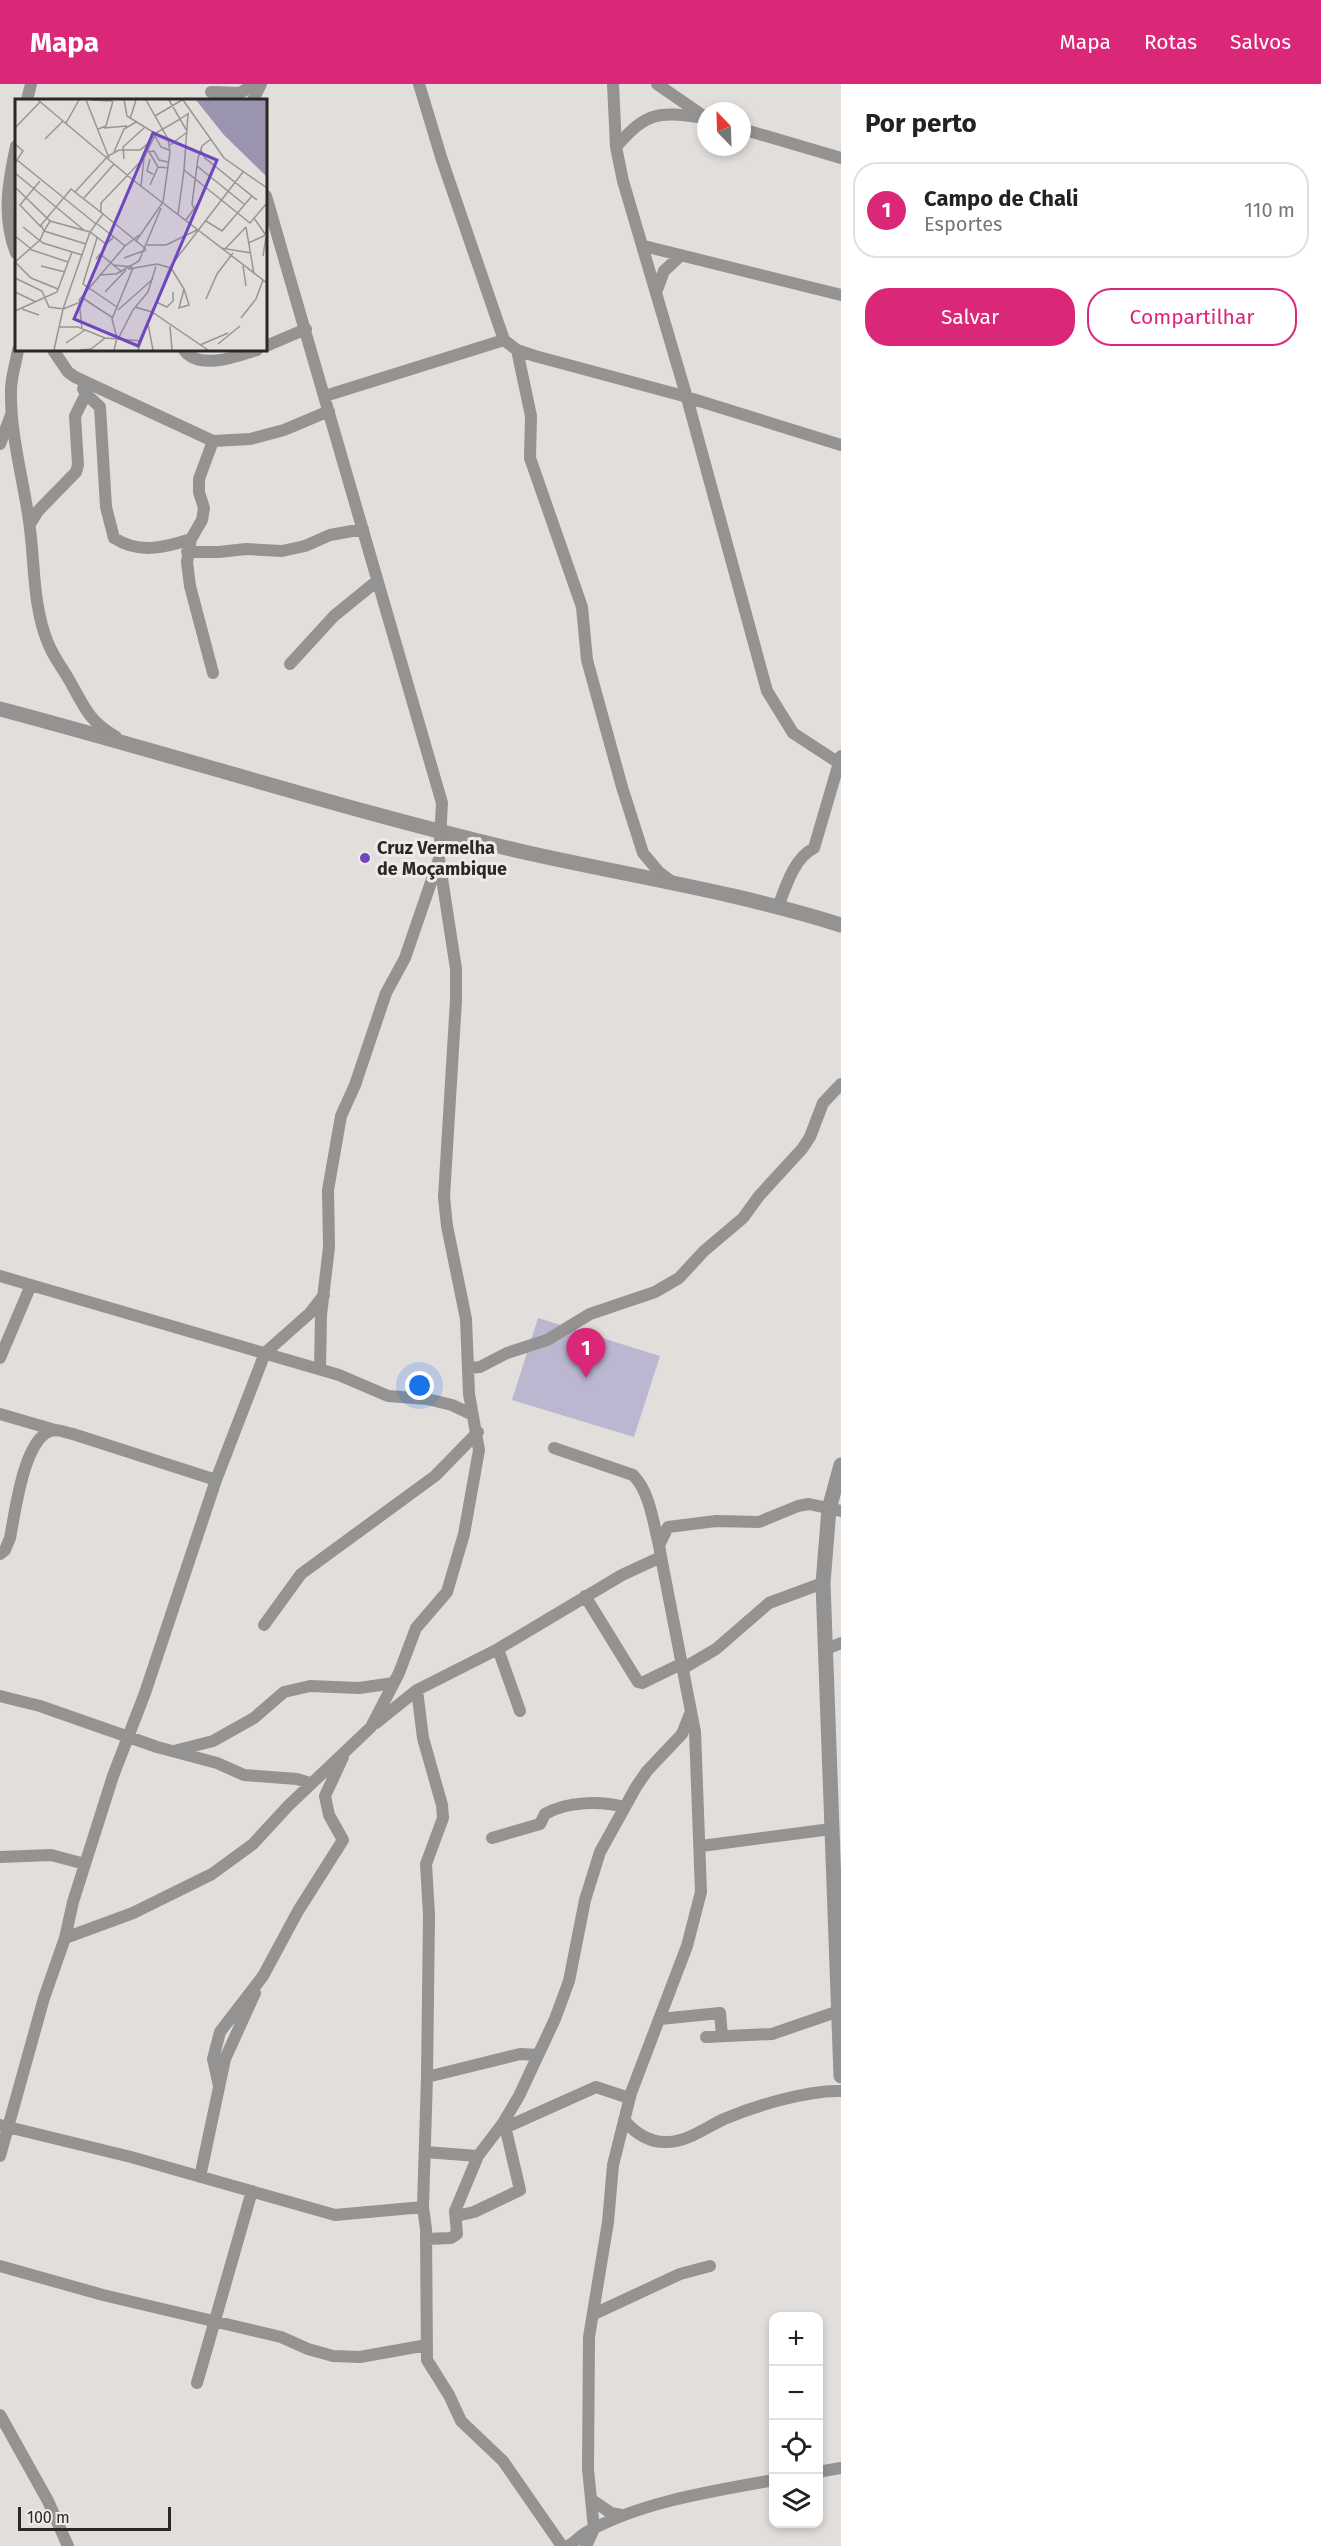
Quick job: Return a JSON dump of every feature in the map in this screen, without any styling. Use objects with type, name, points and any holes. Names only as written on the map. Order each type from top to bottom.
[{"type":"street","points":[[27,99],[31,84]]},
{"type":"street","points":[[211,92],[240,93],[255,84]]},
{"type":"street","points":[[254,99],[261,84]]},
{"type":"street","points":[[419,84],[442,160],[504,340],[517,350],[841,445]]},
{"type":"street","points":[[613,84],[616,147],[623,182],[657,291],[767,691],[793,733],[840,759],[814,848],[806,851],[800,860],[778,908]]},
{"type":"street","points":[[657,84],[697,112]]},
{"type":"street","points":[[616,147],[633,127],[649,117],[669,114],[697,117]]},
{"type":"street","points":[[751,132],[841,158]]},
{"type":"street","points":[[15,151],[9,178],[7,228],[15,250]]},
{"type":"street","points":[[0,189],[9,178]]},
{"type":"street","points":[[267,200],[442,800],[439,859],[456,969],[444,1197],[447,1226],[466,1319],[471,1414],[478,1432],[479,1450],[470,1505],[452,1580],[442,1599],[421,1619],[416,1628],[394,1683],[371,1727]]},
{"type":"street","points":[[644,246],[679,257],[841,295]]},
{"type":"street","points":[[657,291],[664,272],[679,257]]},
{"type":"street","points":[[267,346],[306,329]]},
{"type":"street","points":[[325,396],[504,340]]},
{"type":"street","points":[[517,350],[531,416],[530,458],[582,608],[588,660],[622,787],[643,854],[659,872],[671,881]]},
{"type":"street","points":[[18,351],[11,388],[12,411],[30,524],[35,588],[47,642],[81,705],[104,730],[125,742]]},
{"type":"street","points":[[54,351],[68,372],[75,377],[213,441],[250,439],[284,430],[329,411]]},
{"type":"street","points":[[185,351],[192,356],[210,361],[253,351]]},
{"type":"street","points":[[75,377],[86,394],[100,407],[106,507],[111,534],[124,544],[150,550],[191,538]]},
{"type":"street","points":[[30,524],[38,511],[76,472],[78,465],[75,416],[86,394]]},
{"type":"street","points":[[0,444],[12,411]]},
{"type":"street","points":[[213,441],[199,479],[199,492],[204,508],[202,520],[191,538],[187,552],[190,586],[213,673]]},
{"type":"street","points":[[187,552],[246,549],[282,551],[305,546],[330,535],[363,529]]},
{"type":"street","points":[[290,664],[334,616],[377,581]]},
{"type":"street","points":[[0,709],[440,831],[525,852],[671,881],[841,926]]},
{"type":"street","points":[[320,1369],[329,1247],[330,1170],[341,1116],[355,1085],[387,993],[405,958],[439,859]]},
{"type":"street","points":[[468,1368],[480,1367],[507,1353],[547,1340],[590,1314],[655,1292],[679,1278],[704,1251],[743,1218],[759,1196],[802,1149],[810,1137],[823,1103],[841,1084]]},
{"type":"street","points":[[0,1276],[320,1369],[388,1396],[427,1399],[452,1405],[471,1414]]},
{"type":"street","points":[[0,1358],[31,1285]]},
{"type":"street","points":[[0,2156],[4,2126],[65,1938],[85,1864],[216,1480],[265,1353],[310,1312],[324,1294]]},
{"type":"street","points":[[0,1414],[216,1480]]},
{"type":"street","points":[[0,1567],[31,1449],[40,1436],[55,1430]]},
{"type":"street","points":[[264,1625],[301,1574],[435,1476],[478,1432]]},
{"type":"street","points":[[554,1448],[633,1475],[639,1481],[648,1502],[660,1551],[697,1756],[701,1846],[701,1892],[687,1946],[629,2098],[613,2165],[608,2222],[589,2337],[588,2469],[592,2500],[590,2530],[586,2546]]},
{"type":"street","points":[[841,1466],[837,1509],[823,1583],[824,1650],[839,1960],[841,2076]]},
{"type":"street","points":[[65,1938],[133,1914],[212,1874],[254,1845],[310,1783],[371,1727],[417,1690],[498,1648],[660,1551],[668,1527],[677,1524],[716,1521],[759,1522],[798,1506],[809,1504],[837,1509]]},
{"type":"street","points":[[585,1596],[638,1682],[642,1683],[716,1649],[769,1603],[823,1583]]},
{"type":"street","points":[[824,1650],[841,1643]]},
{"type":"street","points":[[498,1648],[520,1711]]},
{"type":"street","points":[[173,1751],[213,1741],[254,1718],[284,1692],[309,1686],[359,1688],[394,1683]]},
{"type":"street","points":[[417,1690],[423,1738],[444,1818],[426,1864],[429,1915],[428,2077],[423,2206],[426,2239],[427,2360],[461,2421],[503,2461],[562,2546]]},
{"type":"street","points":[[0,1696],[40,1706],[173,1751],[217,1763],[250,1777],[297,1779],[310,1783]]},
{"type":"street","points":[[426,2239],[455,2237],[457,2234],[456,2216],[460,2195],[478,2156],[504,2125],[529,2077],[569,1982],[585,1900],[600,1852],[624,1807],[647,1771],[682,1734],[690,1714]]},
{"type":"street","points":[[200,2177],[225,2059],[263,1976],[298,1911],[343,1840],[329,1815],[325,1796],[345,1753]]},
{"type":"street","points":[[492,1838],[540,1824],[545,1814],[558,1809],[604,1802],[624,1807]]},
{"type":"street","points":[[701,1846],[834,1834]]},
{"type":"street","points":[[0,1857],[51,1855],[85,1864]]},
{"type":"street","points":[[706,2037],[772,2034],[839,2011]]},
{"type":"street","points":[[660,2019],[720,2013],[722,2036]]},
{"type":"street","points":[[428,2077],[520,2054],[538,2055]]},
{"type":"street","points":[[504,2125],[596,2087],[629,2098]]},
{"type":"street","points":[[624,2120],[634,2132],[667,2143],[681,2140],[726,2118],[756,2109],[823,2091],[841,2091]]},
{"type":"street","points":[[456,2216],[474,2212],[520,2190],[504,2125]]},
{"type":"street","points":[[4,2126],[335,2215],[423,2206]]},
{"type":"street","points":[[426,2152],[478,2156]]},
{"type":"street","points":[[197,2383],[252,2191]]},
{"type":"street","points":[[0,2266],[214,2322],[281,2337],[308,2349],[333,2356],[360,2357],[427,2345]]},
{"type":"street","points":[[594,2314],[680,2274],[710,2266]]},
{"type":"street","points":[[0,2415],[48,2501],[68,2546]]},
{"type":"street","points":[[823,2471],[841,2468]]},
{"type":"street","points":[[568,2546],[590,2530],[621,2515],[692,2495],[769,2481]]},
{"type":"street","points":[[592,2500],[611,2513],[621,2515]]},
{"type":"street","points":[[547,2522],[564,2532],[575,2534],[590,2530]]},
{"type":"shaded area","points":[[538,1318],[660,1356],[634,1437],[512,1400]]},
{"type":"place","name":"Cruz Vermelha de Moçambique","points":[[365,858]]},
{"type":"place","name":"Campo de Chali","points":[[586,1378]]}]
